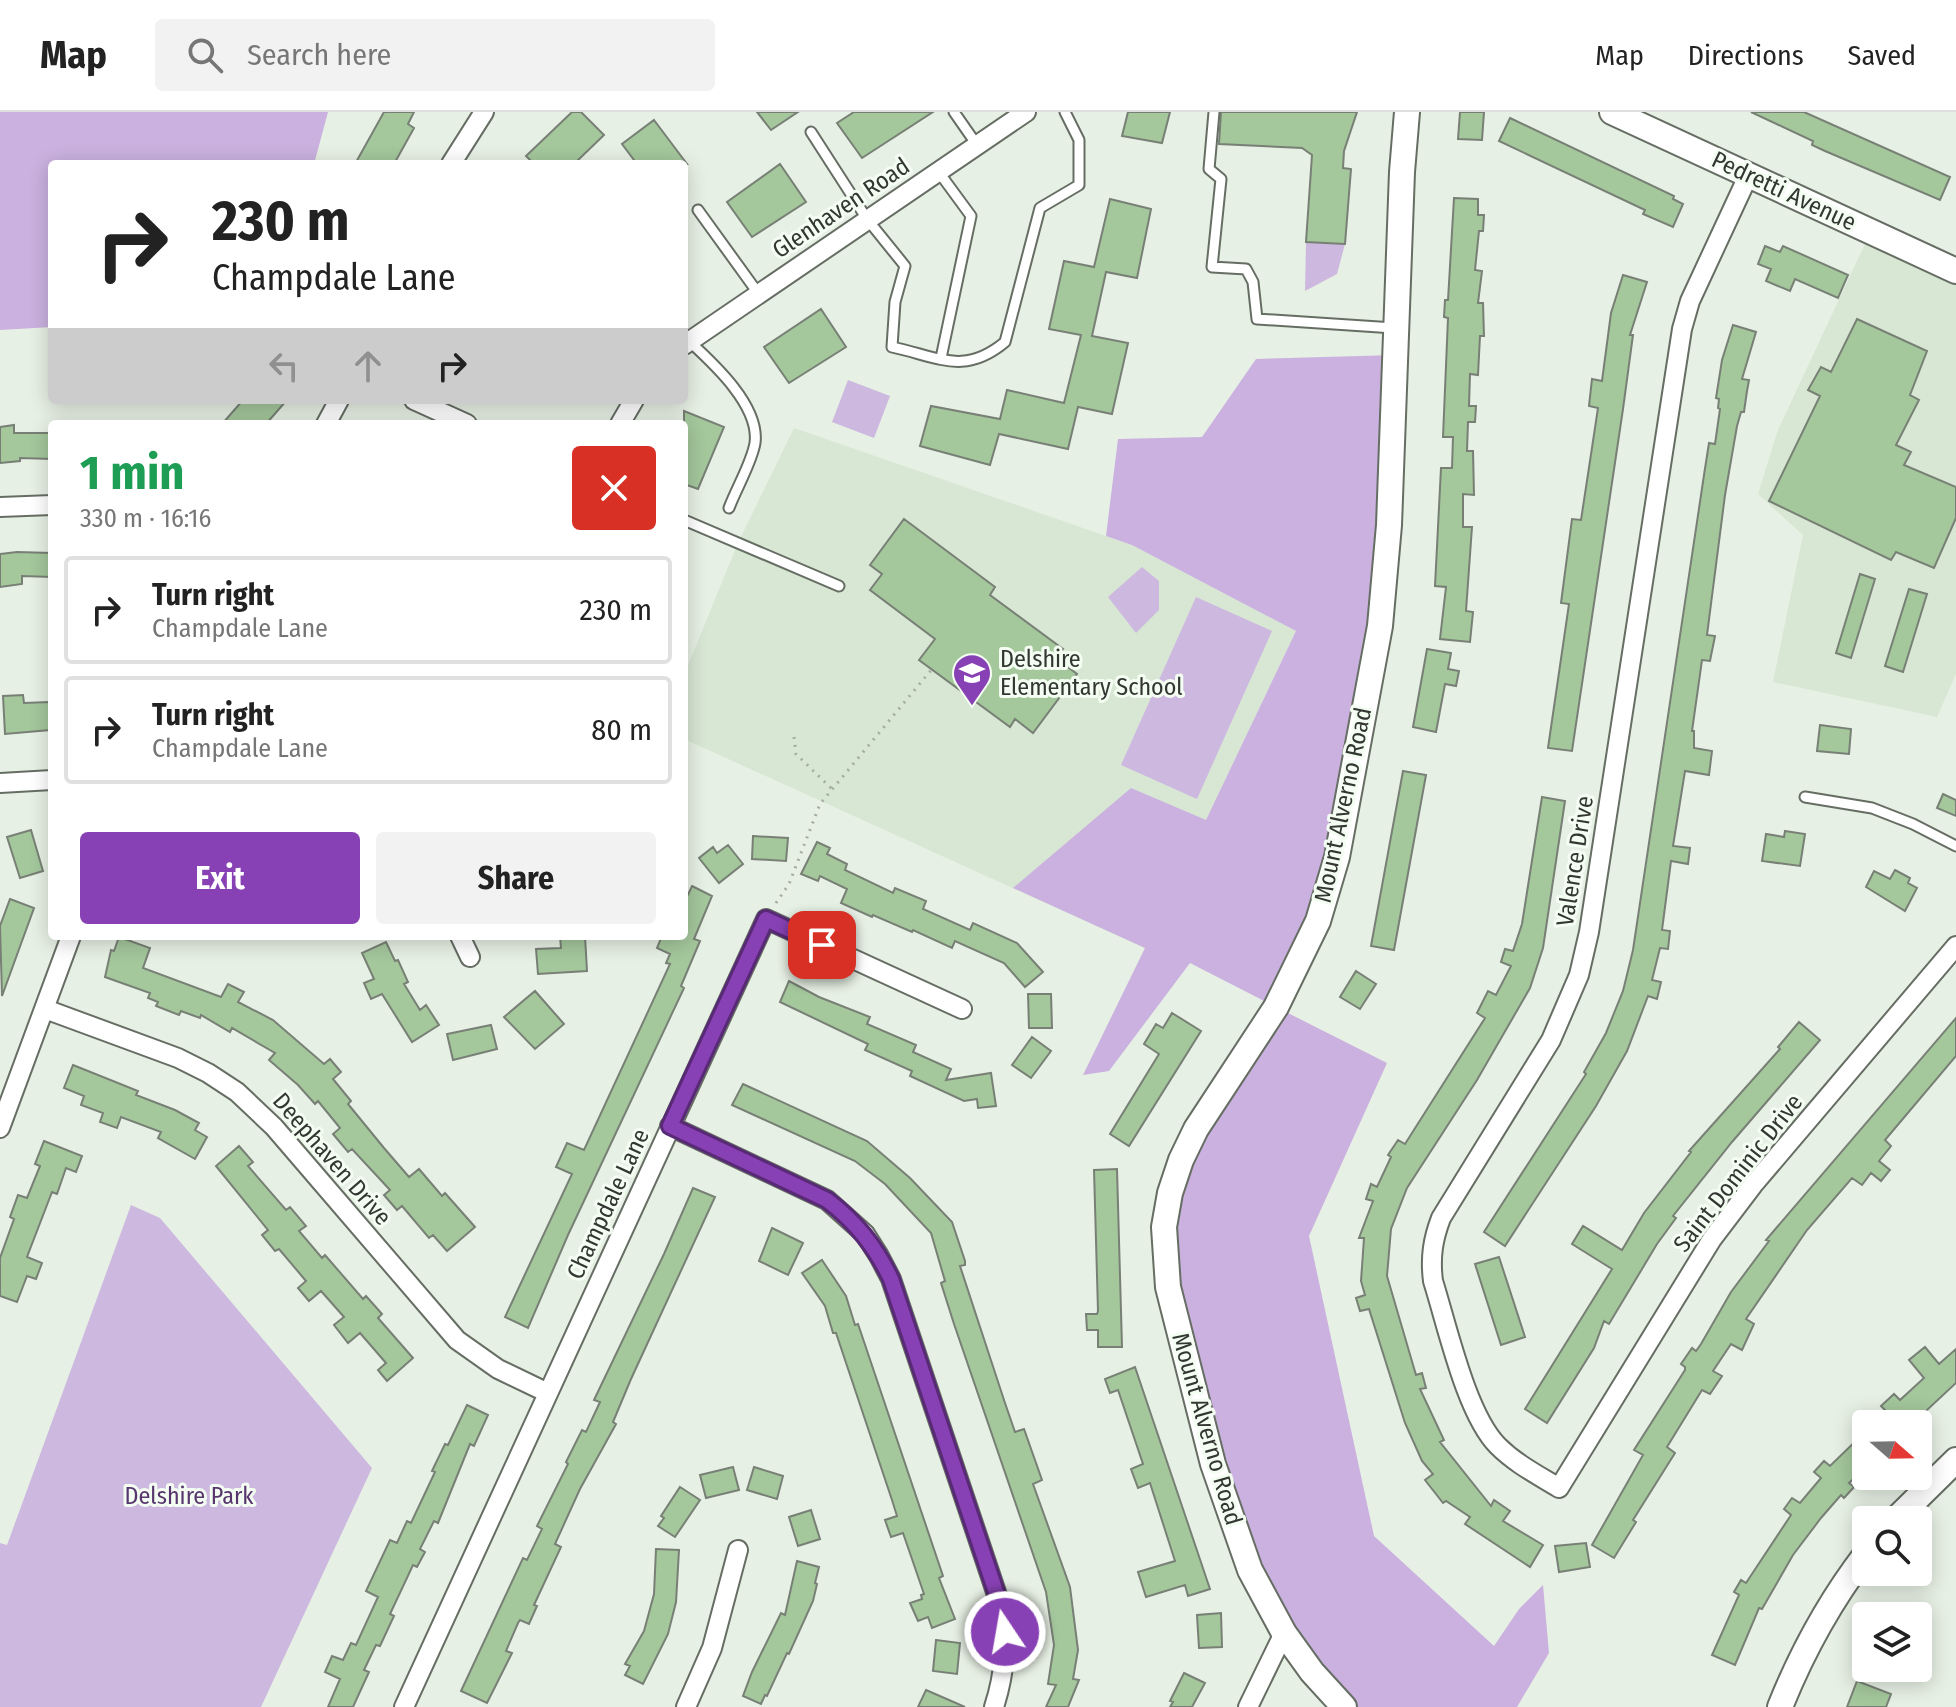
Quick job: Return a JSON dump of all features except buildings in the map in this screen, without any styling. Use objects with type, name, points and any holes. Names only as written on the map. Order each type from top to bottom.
[{"type":"street","points":[[454,160],[484,112]]},
{"type":"street","name":"Glenhaven Road","points":[[688,342],[1026,112]]},
{"type":"street","name":"Mount Alverno Road","points":[[1344,1707],[1312,1672],[1284,1633],[1250,1570],[1213,1464],[1168,1287],[1164,1227],[1170,1193],[1181,1160],[1196,1129],[1276,1007],[1318,921],[1337,857],[1380,626],[1389,525],[1407,112]]},
{"type":"street","name":"Pedretti Avenue","points":[[1612,112],[1956,271]]},
{"type":"street","name":"Valence Drive","points":[[1559,1488],[1515,1461],[1496,1444],[1477,1416],[1433,1281],[1432,1240],[1441,1218],[1551,1040],[1579,975],[1589,932],[1682,329],[1690,301],[1749,174]]},
{"type":"street","points":[[423,404],[458,420]]},
{"type":"street","points":[[0,507],[48,505]]},
{"type":"street","points":[[0,783],[22,779],[48,780]]},
{"type":"street","points":[[766,919],[962,1009]]},
{"type":"street","name":"Champdale Lane","points":[[404,1707],[766,919]]},
{"type":"street","points":[[0,1128],[70,940]]},
{"type":"street","points":[[462,940],[470,957]]},
{"type":"street","name":"Saint Dominic Drive","points":[[1559,1488],[1712,1239],[1753,1185],[1956,946]]},
{"type":"street","name":"Deephaven Drive","points":[[45,1009],[178,1058],[237,1092],[274,1127],[457,1340],[498,1369],[548,1393]]},
{"type":"street","points":[[670,1126],[827,1200],[847,1216],[879,1256],[891,1279],[1001,1607],[1005,1658],[1002,1683],[994,1707]]},
{"type":"street","points":[[1909,1506],[1956,1460]]},
{"type":"street","points":[[686,1707],[712,1648],[738,1550]]},
{"type":"street","points":[[1780,1707],[1796,1666],[1820,1621],[1852,1574]]},
{"type":"street","points":[[1248,1707],[1284,1633]]},
{"type":"lane","points":[[954,112],[977,145]]},
{"type":"lane","points":[[811,132],[867,219],[905,266],[895,302],[892,347],[962,364],[987,357],[1005,342],[1040,208],[1079,185],[1079,140],[1065,112]]},
{"type":"lane","points":[[1214,112],[1209,169],[1221,179],[1212,267],[1246,269],[1253,282],[1257,319],[1396,328]]},
{"type":"lane","points":[[938,171],[971,216],[941,358]]},
{"type":"lane","points":[[698,210],[758,293]]},
{"type":"lane","points":[[688,344],[716,365],[755,423],[755,445],[729,508]]},
{"type":"lane","points":[[688,522],[839,586]]},
{"type":"lane","points":[[1805,797],[1872,808],[1956,846]]},
{"type":"path","points":[[766,919],[789,884],[820,804],[932,669]]},
{"type":"path","points":[[794,737],[796,754],[833,790]]},
{"type":"shaded area","points":[[0,112],[328,112],[315,160],[48,160],[48,327],[0,330]]},
{"type":"shaded area","points":[[1871,231],[1956,271],[1956,674],[1937,717],[1773,682],[1803,535],[1758,494],[1778,430]]},
{"type":"shaded area","points":[[1396,355],[1389,525],[1337,857],[1276,1007],[1190,963],[1109,1071],[1083,1075],[1145,948],[1013,888],[1131,788],[1206,820],[1296,631],[1132,545],[1106,536],[1118,439],[1202,437],[1256,359]]},
{"type":"shaded area","name":"Delshire Elementary School","points":[[794,428],[1132,545],[1296,631],[1145,948],[688,741],[688,665],[738,543]]},
{"type":"shaded area","points":[[1276,1007],[1387,1063],[1309,1236],[1374,1536],[1494,1646],[1519,1609],[1543,1585],[1549,1653],[1517,1707],[1344,1707],[1250,1570],[1168,1287],[1170,1193]]},
{"type":"green space","points":[[1306,242],[1345,244],[1337,274],[1305,291]]},
{"type":"green space","points":[[848,380],[890,396],[874,438],[832,422]]},
{"type":"green space","points":[[1142,567],[1159,581],[1159,610],[1136,633],[1108,597]]},
{"type":"green space","points":[[1196,597],[1272,631],[1197,799],[1121,765]]},
{"type":"green space","name":"Delshire Park","points":[[131,1205],[160,1218],[372,1468],[261,1707],[0,1707],[0,1543],[7,1545]]},
{"type":"place","name":"Delshire Elementary School","points":[[972,707]]},
{"type":"route","points":[[822,945],[766,919],[670,1126],[827,1200],[865,1234],[891,1279],[1001,1607],[1005,1632]]}]
